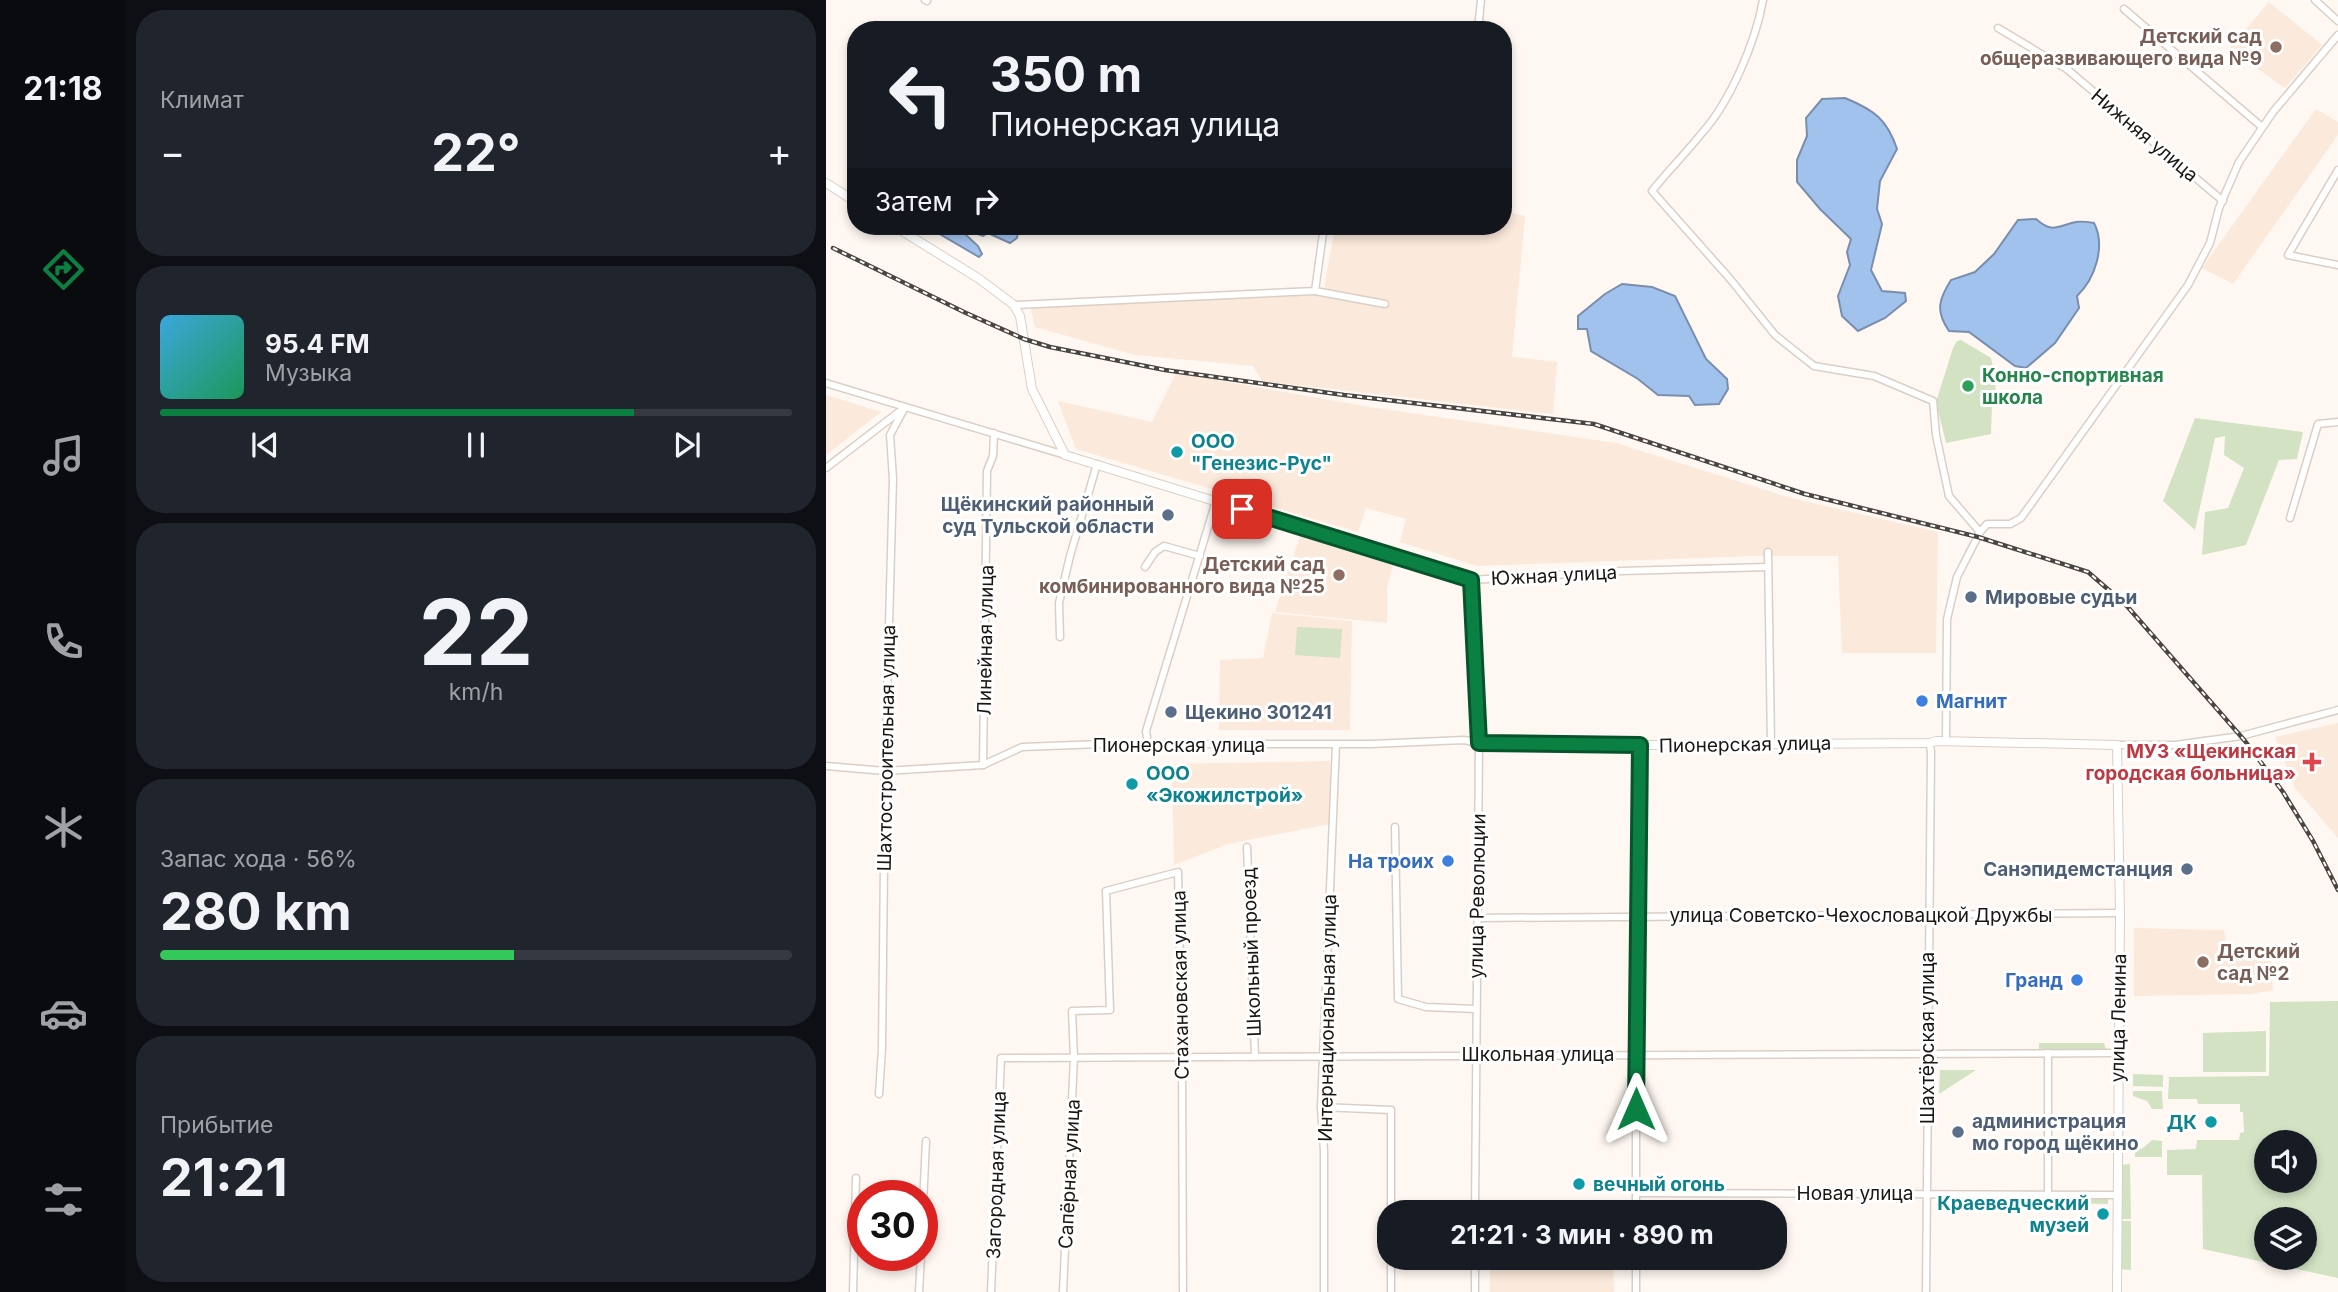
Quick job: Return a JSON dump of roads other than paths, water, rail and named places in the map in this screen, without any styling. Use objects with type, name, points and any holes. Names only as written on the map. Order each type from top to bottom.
[{"type":"street","points":[[1479,21],[1481,0]]},
{"type":"street","points":[[1763,0],[1759,23],[1725,100],[1703,132],[1651,191],[1731,280],[1775,335],[1814,366],[1874,376],[1933,401],[1936,435],[1949,496],[1979,534]]},
{"type":"street","points":[[2315,0],[2338,21]]},
{"type":"street","points":[[2124,9],[2262,127]]},
{"type":"street","name":"Нижняя улица","points":[[1998,28],[2068,70],[2222,201]]},
{"type":"street","points":[[1946,741],[1947,619],[1957,577],[1979,534],[1987,524],[2010,524],[2021,518],[2188,285],[2210,243],[2222,201],[2239,162],[2262,127],[2338,36]]},
{"type":"street","points":[[2338,170],[2288,254],[2338,265]]},
{"type":"street","points":[[826,183],[847,196]]},
{"type":"street","points":[[909,235],[978,278],[1014,305],[1020,316],[1032,389],[1065,455]]},
{"type":"street","points":[[1315,291],[1323,235]]},
{"type":"street","points":[[1014,305],[1315,291],[1384,304]]},
{"type":"street","points":[[826,383],[1065,455]]},
{"type":"street","points":[[826,468],[905,407]]},
{"type":"street","name":"Шахтостроительная улица","points":[[879,1094],[893,479],[890,435],[905,407]]},
{"type":"street","points":[[2290,518],[2318,424],[2338,422]]},
{"type":"street","name":"Линейная улица","points":[[983,765],[987,471],[993,456],[994,433]]},
{"type":"street","name":"Южная улица","points":[[1065,455],[1471,580],[1621,571],[1768,567]]},
{"type":"street","points":[[1060,637],[1059,603],[1097,464]]},
{"type":"street","points":[[1148,744],[1146,730],[1216,501]]},
{"type":"street","points":[[1145,567],[1155,552],[1164,546],[1200,556]]},
{"type":"street","points":[[1768,552],[1771,744]]},
{"type":"street","name":"улица Революции","points":[[1471,580],[1479,743],[1475,1200]]},
{"type":"street","name":"Пионерская улица","points":[[983,765],[1022,747],[1148,744],[1371,744],[1464,740],[1479,743],[1640,745],[1946,741],[2175,745],[2241,736],[2338,710]]},
{"type":"street","name":"Шахтёрская улица","points":[[1926,1292],[1931,751],[1928,743]]},
{"type":"street","name":"Интернациональная улица","points":[[1324,1292],[1324,1151],[1321,1107],[1336,744]]},
{"type":"street","points":[[1636,1200],[1636,917],[1640,745]]},
{"type":"street","name":"улица Ленина","points":[[2117,745],[2120,913],[2117,1292]]},
{"type":"street","points":[[826,766],[885,771],[983,765]]},
{"type":"street","points":[[1395,827],[1398,999],[1426,1007],[1476,1009]]},
{"type":"street","name":"Школьный проезд","points":[[1247,847],[1255,1056]]},
{"type":"street","name":"Стахановская улица","points":[[1074,1057],[1072,1011],[1110,1010],[1106,891],[1178,872],[1183,1292]]},
{"type":"street","name":"улица Советско-Чехословацкой Дружбы","points":[[1477,918],[2120,913]]},
{"type":"street","points":[[2048,1053],[2048,1194]]},
{"type":"street","name":"Школьная улица","points":[[1001,1058],[2118,1054]]},
{"type":"street","name":"Сапёрная улица","points":[[1063,1292],[1074,1057]]},
{"type":"street","name":"Загородная улица","points":[[991,1292],[1001,1058]]},
{"type":"street","points":[[1321,1107],[1391,1110],[1391,1200]]},
{"type":"street","points":[[924,1180],[926,1141]]},
{"type":"street","points":[[853,1292],[856,1178]]},
{"type":"street","name":"Новая улица","points":[[1636,1193],[2117,1195]]},
{"type":"street","points":[[1391,1270],[1391,1292]]},
{"type":"street","points":[[1475,1270],[1475,1292]]},
{"type":"street","points":[[1636,1270],[1636,1292]]},
{"type":"street","points":[[919,1292],[920,1271]]},
{"type":"water","points":[[1845,98],[1872,111],[1889,130],[1897,149],[1880,181],[1877,209],[1882,224],[1871,270],[1882,291],[1905,293],[1906,301],[1885,318],[1858,331],[1842,316],[1838,296],[1850,265],[1847,252],[1851,239],[1797,182],[1797,160],[1807,136],[1806,118],[1822,99]]},
{"type":"water","points":[[2036,219],[2051,228],[2078,222],[2094,223],[2099,252],[2089,281],[2077,296],[2079,308],[2055,343],[2026,368],[2015,366],[1969,332],[1949,331],[1940,305],[1951,280],[1975,272],[1994,254],[2018,220]]},
{"type":"water","points":[[941,235],[966,235],[978,246],[982,254],[979,257]]},
{"type":"water","points":[[992,235],[1018,235],[1010,243]]},
{"type":"water","points":[[1622,284],[1652,287],[1675,296],[1706,359],[1727,379],[1728,389],[1719,404],[1695,405],[1689,396],[1658,395],[1638,379],[1591,351],[1587,329],[1578,329],[1578,316]]},
{"type":"railway","points":[[833,248],[966,313],[1024,339],[1050,347],[1165,370],[1344,395],[1594,424],[1805,494],[1978,537],[2088,572],[2126,605],[2245,741],[2283,792],[2313,841],[2338,890]]},
{"type":"place","name":"Детский сад общеразвивающего вида №9","points":[[2276,47]]},
{"type":"place","name":"Конно-спортивная школа","points":[[1968,386]]},
{"type":"place","name":"ООО \"Генезис-Рус\"","points":[[1177,452]]},
{"type":"place","name":"Щёкинский районный суд Тульской области","points":[[1168,515]]},
{"type":"place","name":"Детский сад комбинированного вида №25","points":[[1339,575]]},
{"type":"place","name":"Мировые судьи","points":[[1971,597]]},
{"type":"place","name":"Магнит","points":[[1922,701]]},
{"type":"place","name":"Щекино 301241","points":[[1171,712]]},
{"type":"place","name":"МУЗ «Щекинская городская больница»","points":[[2312,762]]},
{"type":"place","name":"ООО «Экожилстрой»","points":[[1132,784]]},
{"type":"place","name":"На троих","points":[[1448,861]]},
{"type":"place","name":"Санэпидемстанция","points":[[2187,869]]},
{"type":"place","name":"Детский сад №2","points":[[2203,962]]},
{"type":"place","name":"Гранд","points":[[2077,980]]},
{"type":"place","name":"ДК","points":[[2211,1122]]},
{"type":"place","name":"администрация мо город щёкино","points":[[1958,1132]]},
{"type":"place","name":"вечный огонь","points":[[1579,1184]]},
{"type":"place","name":"Краеведческий музей","points":[[2103,1214]]}]
